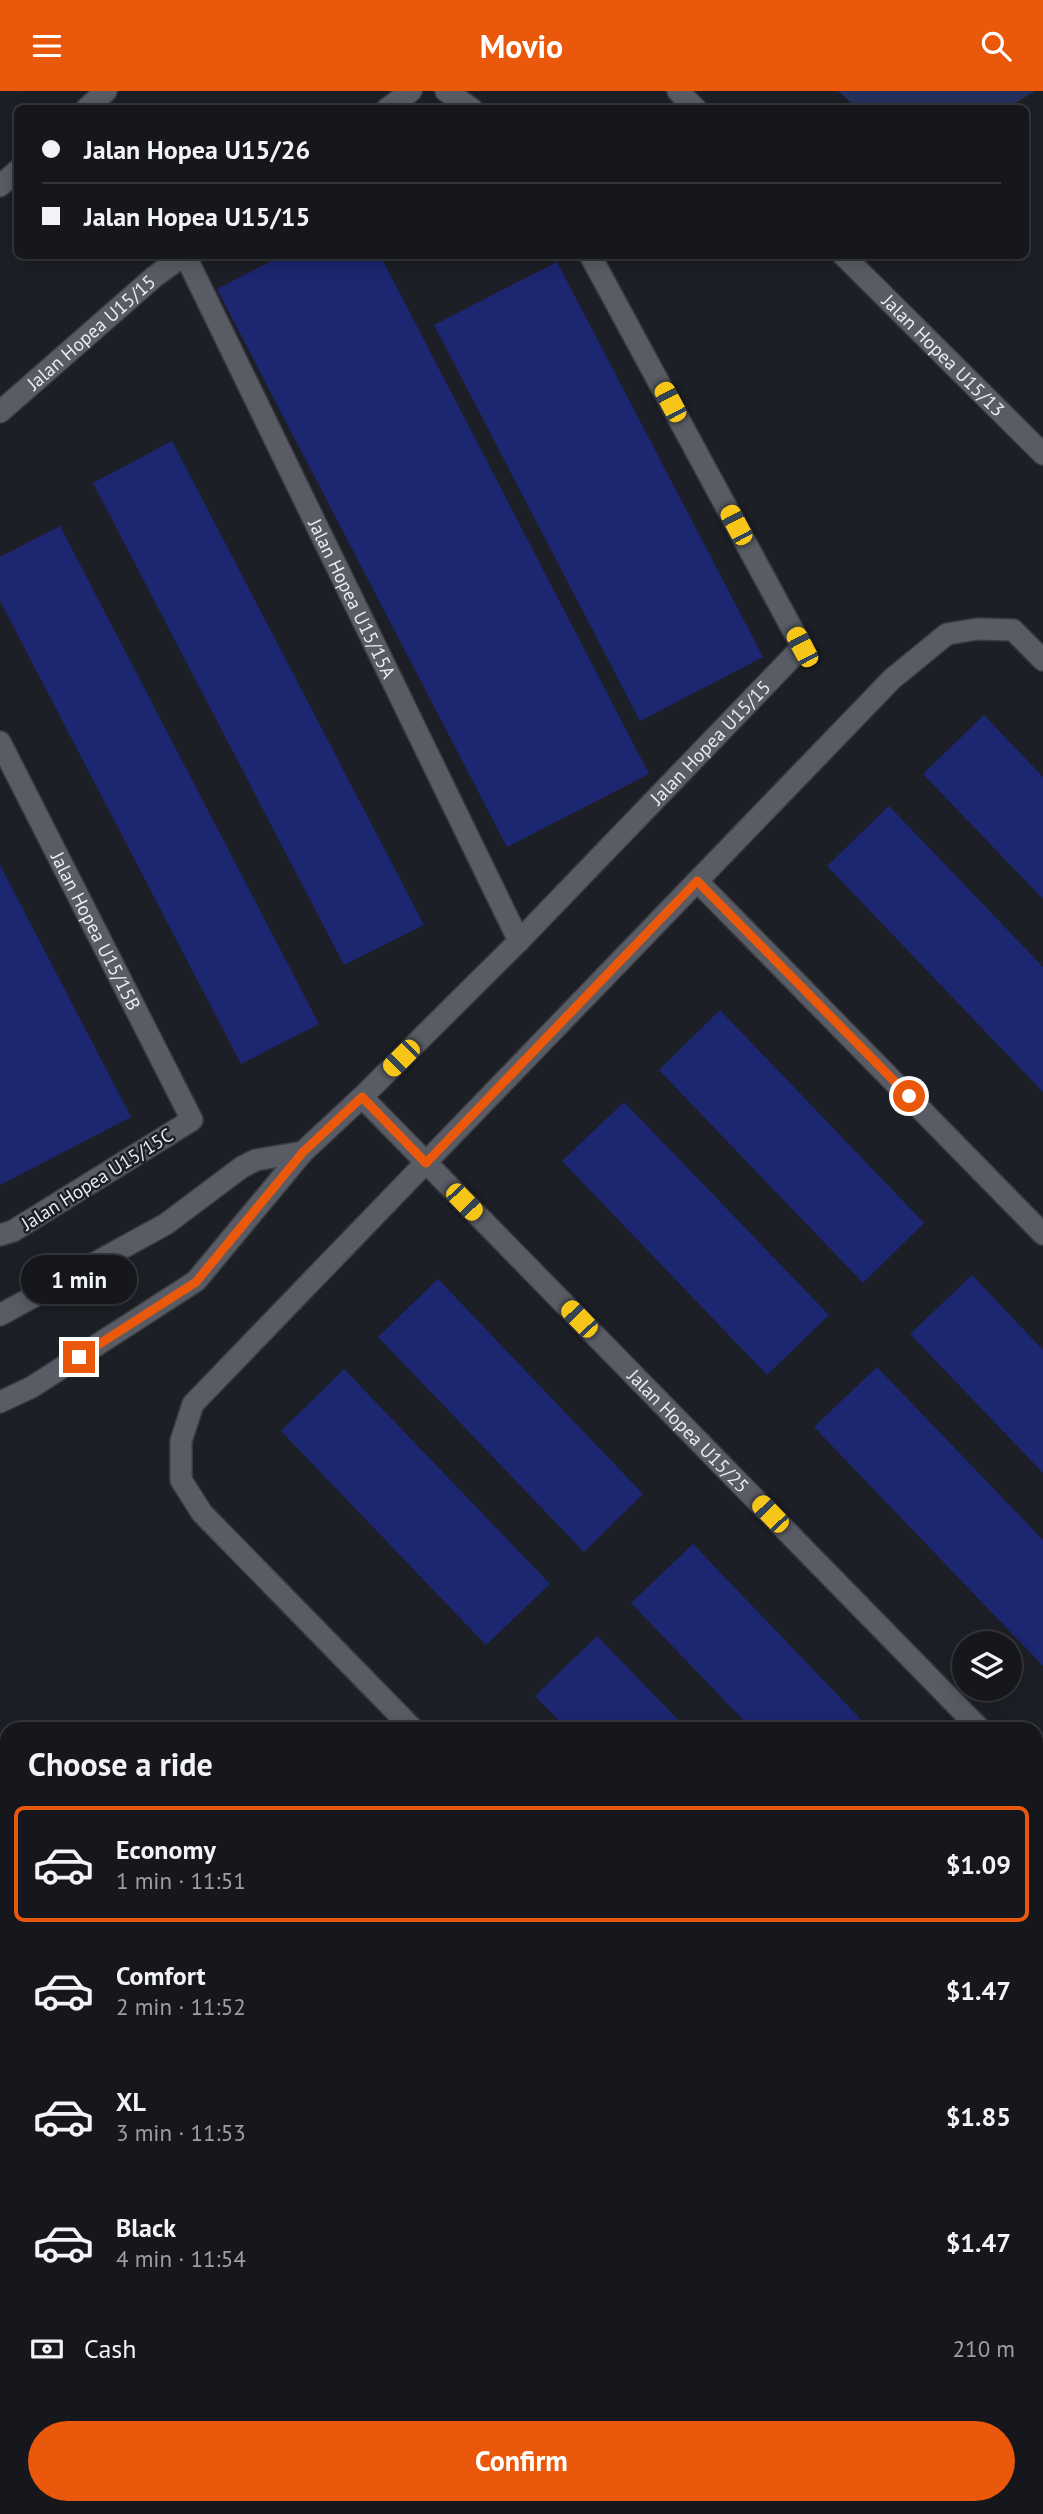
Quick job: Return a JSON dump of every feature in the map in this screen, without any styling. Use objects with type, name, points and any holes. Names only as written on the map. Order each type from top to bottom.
[{"type":"street","points":[[90,105],[106,91]]},
{"type":"street","points":[[392,105],[411,91]]},
{"type":"street","points":[[446,91],[466,105]]},
{"type":"street","points":[[678,91],[692,105]]},
{"type":"street","points":[[0,186],[14,174]]},
{"type":"street","name":"Jalan Hopea U15/15","points":[[0,412],[154,277],[179,259]]},
{"type":"street","name":"Jalan Hopea U15/15A","points":[[186,259],[519,941]]},
{"type":"street","name":"Jalan Hopea U15/15","points":[[0,1402],[32,1387],[196,1282],[303,1152],[519,941],[802,647],[592,259]]},
{"type":"street","name":"Jalan Hopea U15/13","points":[[848,259],[1043,454]]},
{"type":"street","points":[[406,1722],[202,1513],[181,1480],[181,1441],[193,1404],[892,679],[947,634],[977,629],[1013,630],[1043,660]]},
{"type":"street","name":"Jalan Hopea U15/15B","points":[[0,742],[192,1120]]},
{"type":"street","points":[[697,881],[1043,1234]]},
{"type":"street","name":"Jalan Hopea U15/25","points":[[362,1097],[973,1722]]},
{"type":"street","name":"Jalan Hopea U15/15C","points":[[0,1235],[13,1231],[192,1120]]},
{"type":"street","points":[[0,1314],[166,1224],[242,1167],[256,1160],[303,1152]]},
{"type":"shaded area","points":[[838,91],[1035,91],[1012,105],[854,105]]},
{"type":"building","points":[[275,259],[382,259],[649,774],[507,847],[217,289]]},
{"type":"building","points":[[557,262],[763,657],[640,721],[434,325]]},
{"type":"building","points":[[172,441],[424,925],[344,965],[93,483]]},
{"type":"building","points":[[60,526],[319,1024],[241,1064],[0,601],[0,557]]},
{"type":"building","points":[[984,715],[1043,777],[1043,899],[923,774]]},
{"type":"building","points":[[889,806],[1043,967],[1043,1092],[827,866]]},
{"type":"building","points":[[0,865],[131,1117],[0,1185]]},
{"type":"building","points":[[720,1010],[924,1223],[863,1283],[659,1070]]},
{"type":"building","points":[[624,1102],[829,1315],[767,1375],[562,1161]]},
{"type":"building","points":[[972,1275],[1043,1350],[1043,1473],[910,1334]]},
{"type":"building","points":[[438,1279],[643,1494],[584,1552],[378,1337]]},
{"type":"building","points":[[877,1367],[1043,1540],[1043,1666],[1022,1644],[1022,1631],[1009,1631],[814,1427]]},
{"type":"building","points":[[344,1369],[550,1584],[486,1645],[281,1431]]},
{"type":"building","points":[[693,1544],[863,1722],[745,1722],[631,1603]]},
{"type":"building","points":[[597,1636],[680,1722],[560,1722],[535,1696]]},
{"type":"route","points":[[79,1357],[196,1282],[303,1152],[362,1097],[426,1163],[697,881],[909,1096]]}]
